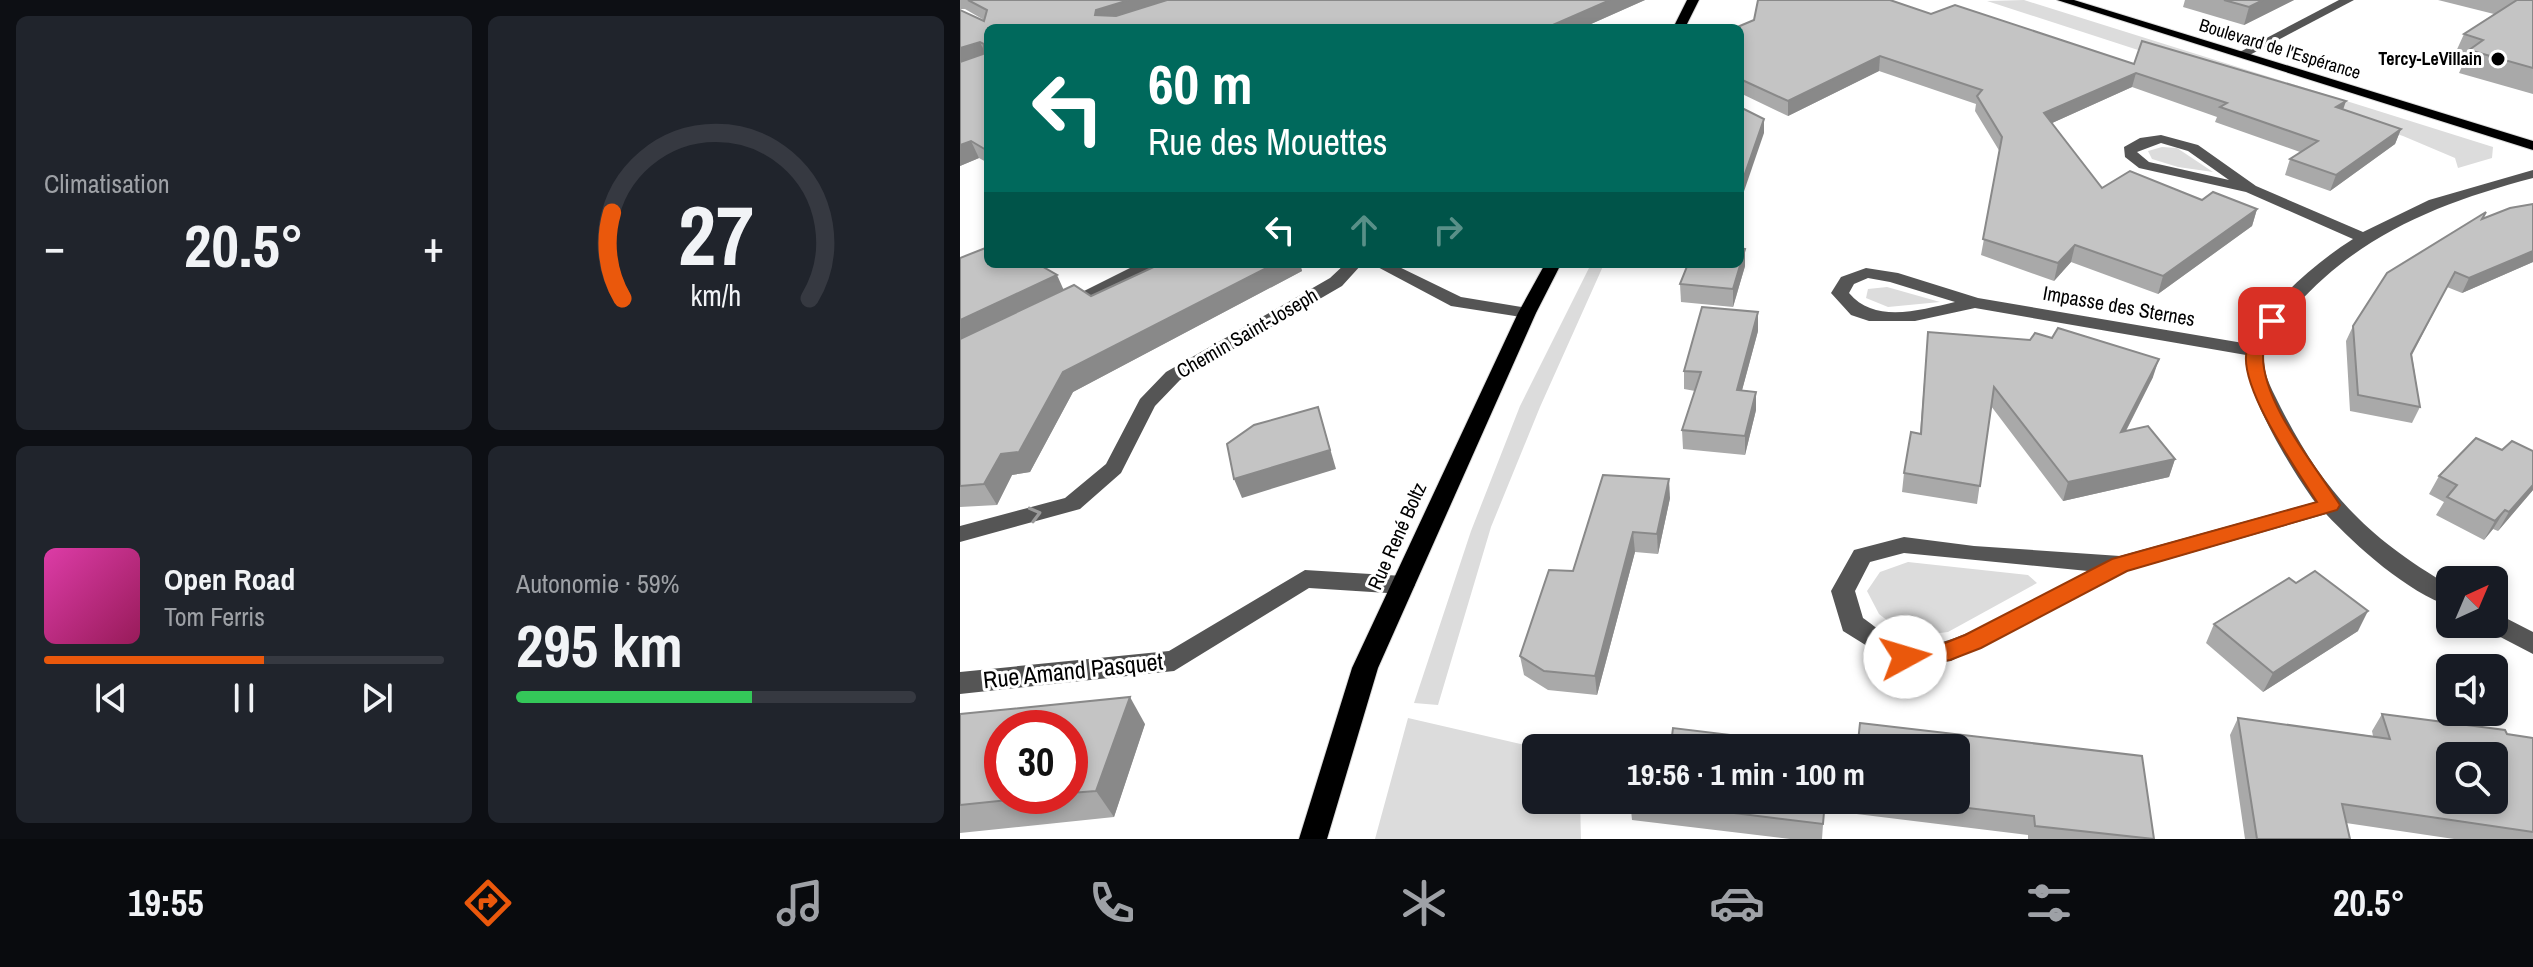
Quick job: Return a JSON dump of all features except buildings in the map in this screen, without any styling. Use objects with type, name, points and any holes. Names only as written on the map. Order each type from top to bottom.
[{"type":"main road","points":[[1681,24],[1693,0]]},
{"type":"main road","name":"Boulevard de l'Espérance","points":[[2063,0],[2533,146]]},
{"type":"main road","name":"Rue René Boltz","points":[[1313,839],[1365,668],[1527,313],[1551,268]]},
{"type":"street","points":[[2240,55],[2348,0]]},
{"type":"street","points":[[2251,189],[2182,142],[2149,139],[2129,150],[2132,157],[2144,165],[2251,189],[2362,237]]},
{"type":"street","points":[[2436,588],[2379,549],[2330,505],[2289,445],[2264,394],[2258,381],[2255,351],[2272,321],[2322,267],[2362,237],[2434,203],[2533,174]]},
{"type":"street","points":[[1042,316],[1143,268]]},
{"type":"street","name":"Chemin Saint-Joseph","points":[[960,534],[1072,504],[1114,468],[1147,403],[1173,376],[1336,282],[1350,268]]},
{"type":"street","points":[[1388,268],[1457,302],[1527,313]]},
{"type":"street","name":"Impasse des Sternes","points":[[1975,303],[1881,317],[1860,312],[1840,293],[1847,281],[1866,273],[1892,277],[1975,303],[2255,351]]},
{"type":"street","points":[[2120,565],[1974,554],[1904,545],[1862,556],[1843,591],[1852,624],[1905,657],[1942,654],[2120,565],[2330,505]]},
{"type":"street","name":"Rue Amand Pasquet","points":[[960,683],[1174,661],[1305,579],[1403,585]]},
{"type":"street","points":[[2508,630],[2533,644]]},
{"type":"shaded area","points":[[2024,0],[2493,147],[2492,158],[2458,168],[2455,158],[2403,136],[1987,1]]},
{"type":"shaded area","points":[[2162,147],[2177,148],[2213,172],[2178,167],[2152,159],[2148,151]]},
{"type":"shaded area","points":[[1589,268],[1602,268],[1491,527],[1438,705],[1414,703],[1471,531],[1520,406]]},
{"type":"shaded area","points":[[1887,287],[1940,302],[1888,307],[1866,298],[1868,289]]},
{"type":"shaded area","points":[[1908,562],[2028,575],[2037,583],[1948,632],[1908,637],[1879,614],[1867,591],[1880,572]]},
{"type":"shaded area","points":[[1408,718],[1522,744],[1522,814],[1580,814],[1581,839],[1375,839]]},
{"type":"place","name":"Tercy-LeVillain","points":[[2498,59]]},
{"type":"route","points":[[1905,657],[1942,654],[1973,641],[2120,565],[2330,505],[2289,445],[2258,381],[2255,351],[2272,321]]}]
